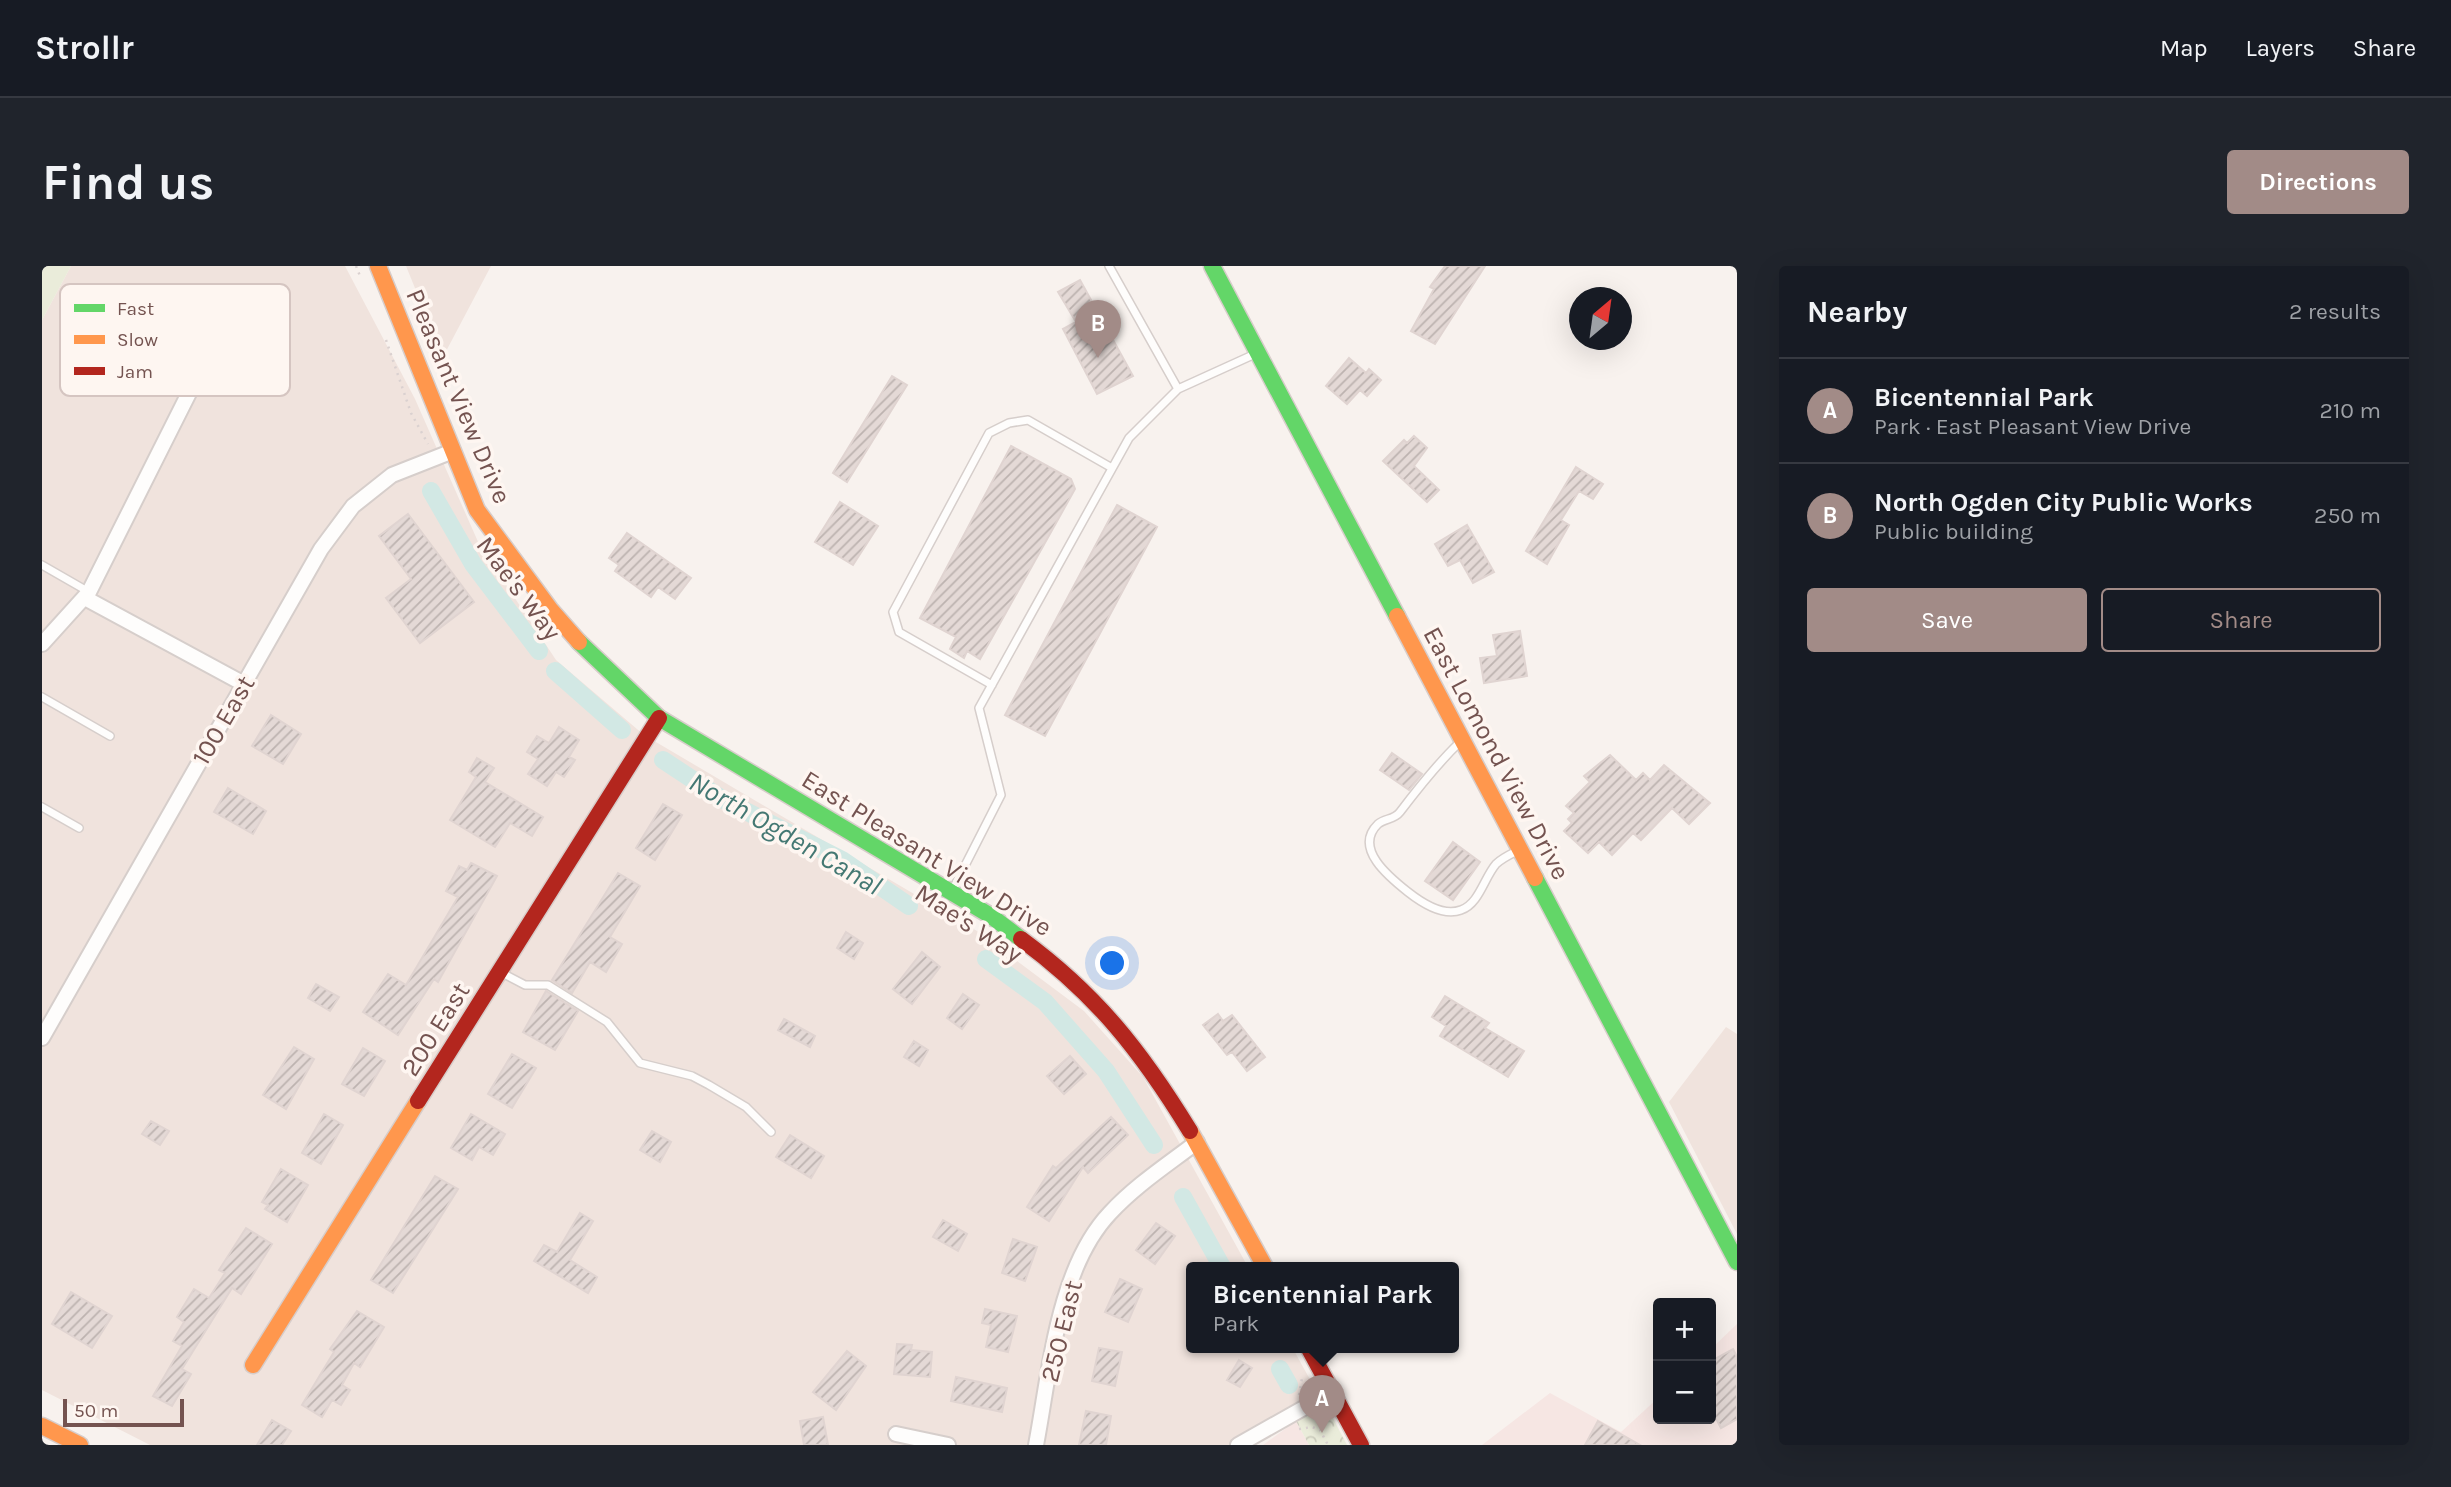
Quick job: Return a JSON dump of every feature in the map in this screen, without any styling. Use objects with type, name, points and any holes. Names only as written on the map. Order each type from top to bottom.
[{"type":"street","name":"Pleasant View Drive","points":[[378,266],[477,510],[550,609]]},
{"type":"street","name":"East Lomond View Drive","points":[[1212,266],[1737,1262]]},
{"type":"street","points":[[42,644],[48,634],[87,595],[187,396]]},
{"type":"street","name":"100 East","points":[[42,1038],[321,549],[353,506],[392,475],[453,452]]},
{"type":"street","points":[[87,595],[244,684]]},
{"type":"street","name":"East Pleasant View Drive","points":[[550,609],[588,653],[659,719],[951,892],[1031,944],[1096,1001],[1152,1069],[1197,1143],[1262,1262]]},
{"type":"street","name":"200 East","points":[[253,1365],[659,719]]},
{"type":"street","name":"250 East","points":[[1036,1445],[1064,1301],[1079,1261],[1108,1215],[1140,1184],[1197,1143]]},
{"type":"street","points":[[1311,1353],[1361,1445]]},
{"type":"street","points":[[1238,1445],[1332,1392]]},
{"type":"street","points":[[42,1426],[80,1445]]},
{"type":"street","points":[[896,1434],[948,1445]]},
{"type":"lane","points":[[1109,266],[1178,389]]},
{"type":"lane","points":[[951,892],[1000,795],[979,708],[1129,438],[1178,389],[1258,353]]},
{"type":"lane","points":[[992,685],[898,632],[893,611],[982,445],[989,433],[998,428],[1028,420],[1112,468]]},
{"type":"lane","points":[[42,565],[87,595]]},
{"type":"lane","points":[[42,697],[110,736]]},
{"type":"lane","points":[[1462,740],[1433,770],[1397,816],[1380,822],[1375,828],[1369,839],[1372,855],[1397,883],[1419,901],[1439,910],[1454,912],[1471,905],[1497,863],[1520,850]]},
{"type":"lane","points":[[42,807],[79,828]]},
{"type":"lane","points":[[500,971],[525,985],[548,985],[607,1022],[640,1063],[692,1076],[746,1107],[771,1132]]},
{"type":"path","points":[[356,266],[362,280]]},
{"type":"path","points":[[383,331],[411,412],[425,438]]},
{"type":"path","points":[[1297,1430],[1312,1427],[1320,1430],[1328,1445]]},
{"type":"shaded area","points":[[71,266],[345,266],[415,399],[479,544],[556,660],[644,735],[977,931],[1084,1011],[1143,1077],[1245,1262],[1186,1262],[1186,1353],[1295,1353],[1318,1394],[1231,1445],[150,1445],[42,1390],[42,320],[60,286],[60,396],[290,396],[290,284],[61,284]]},
{"type":"shaded area","points":[[406,266],[491,266],[443,357]]},
{"type":"shaded area","points":[[1726,1027],[1737,1034],[1737,1234],[1669,1102]]},
{"type":"shaded area","points":[[1737,1324],[1737,1445],[1482,1445],[1550,1393],[1621,1432],[1653,1403],[1653,1424],[1716,1424],[1716,1344]]},
{"type":"shaded area","points":[[1296,1421],[1309,1445],[1263,1445]]},
{"type":"green space","points":[[42,266],[71,266],[60,284],[42,320]]},
{"type":"green space","points":[[1326,1405],[1347,1445],[1309,1445],[1296,1421]]},
{"type":"building","points":[[1445,266],[1485,266],[1435,344],[1411,331],[1434,289],[1430,287]]},
{"type":"building","points":[[1080,280],[1133,376],[1097,394],[1063,329],[1076,322],[1058,292]]},
{"type":"building","points":[[1349,358],[1366,373],[1369,369],[1381,380],[1367,396],[1360,390],[1347,404],[1326,386]]},
{"type":"building","points":[[892,376],[907,385],[847,482],[833,473]]},
{"type":"building","points":[[1414,436],[1427,448],[1414,466],[1439,490],[1427,502],[1383,461],[1404,440],[1407,443]]},
{"type":"building","points":[[1011,446],[1071,479],[1075,489],[980,659],[967,651],[964,658],[950,649],[956,637],[920,618]]},
{"type":"building","points":[[1576,467],[1603,484],[1593,499],[1579,491],[1561,520],[1569,525],[1547,564],[1526,551]]},
{"type":"building","points":[[840,502],[878,526],[853,565],[815,542]]},
{"type":"building","points":[[1117,505],[1157,527],[1045,736],[1005,715]]},
{"type":"building","points":[[408,514],[474,602],[420,643],[386,598],[411,579],[379,536]]},
{"type":"building","points":[[1467,525],[1494,572],[1473,583],[1460,560],[1448,566],[1435,544]]},
{"type":"building","points":[[627,533],[691,578],[675,599],[658,587],[651,597],[615,571],[619,565],[609,558]]},
{"type":"building","points":[[1520,631],[1527,676],[1484,683],[1480,658],[1497,656],[1493,635]]},
{"type":"building","points":[[271,715],[301,734],[283,764],[252,746]]},
{"type":"building","points":[[559,727],[579,740],[569,757],[575,760],[564,777],[556,772],[547,786],[528,774],[538,759],[527,752],[537,736],[549,743]]},
{"type":"building","points":[[1392,753],[1422,774],[1409,790],[1380,770]]},
{"type":"building","points":[[1610,755],[1636,780],[1643,773],[1650,780],[1664,765],[1710,803],[1689,824],[1672,808],[1641,840],[1633,833],[1612,855],[1599,842],[1588,853],[1564,831],[1572,823],[1568,819],[1574,813],[1566,806],[1590,782],[1584,776]]},
{"type":"building","points":[[477,758],[494,768],[485,782],[543,817],[532,836],[510,823],[495,847],[450,820],[476,777],[469,772]]},
{"type":"building","points":[[228,788],[266,811],[253,834],[214,812]]},
{"type":"building","points":[[663,804],[682,815],[655,860],[636,848]]},
{"type":"building","points":[[1453,842],[1480,862],[1453,900],[1425,881]]},
{"type":"building","points":[[471,863],[497,876],[438,982],[434,979],[398,1035],[363,1012],[388,974],[406,985],[458,897],[446,891],[459,866],[467,870]]},
{"type":"building","points":[[618,873],[640,886],[610,937],[622,944],[606,972],[590,962],[572,993],[552,980]]},
{"type":"building","points":[[846,932],[863,943],[854,959],[837,948]]},
{"type":"building","points":[[922,952],[940,967],[912,1004],[893,989]]},
{"type":"building","points":[[316,984],[339,997],[330,1011],[308,998]]},
{"type":"building","points":[[546,991],[578,1011],[555,1050],[523,1032]]},
{"type":"building","points":[[963,994],[979,1005],[962,1029],[947,1018]]},
{"type":"building","points":[[1445,996],[1489,1023],[1485,1028],[1524,1051],[1508,1077],[1440,1036],[1446,1026],[1432,1017]]},
{"type":"building","points":[[1218,1014],[1223,1021],[1232,1015],[1265,1057],[1247,1071],[1232,1052],[1227,1055],[1203,1025]]},
{"type":"building","points":[[784,1019],[815,1036],[810,1047],[778,1030]]},
{"type":"building","points":[[914,1041],[928,1050],[919,1066],[904,1057]]},
{"type":"building","points":[[294,1047],[314,1059],[286,1109],[263,1095]]},
{"type":"building","points":[[363,1048],[385,1061],[364,1096],[342,1084]]},
{"type":"building","points":[[512,1054],[536,1068],[512,1108],[488,1094]]},
{"type":"building","points":[[1070,1056],[1086,1074],[1064,1094],[1047,1076]]},
{"type":"building","points":[[324,1114],[343,1125],[321,1164],[302,1153]]},
{"type":"building","points":[[471,1114],[505,1134],[493,1155],[479,1147],[472,1160],[451,1148]]},
{"type":"building","points":[[1111,1117],[1128,1135],[1088,1173],[1083,1167],[1049,1221],[1027,1207],[1053,1166],[1056,1168]]},
{"type":"building","points":[[151,1121],[169,1131],[160,1145],[142,1134]]},
{"type":"building","points":[[652,1131],[671,1142],[660,1162],[640,1150]]},
{"type":"building","points":[[790,1135],[824,1156],[811,1178],[776,1157]]},
{"type":"building","points":[[281,1169],[308,1185],[287,1222],[265,1209],[268,1205],[262,1202]]},
{"type":"building","points":[[435,1176],[458,1189],[393,1293],[371,1280]]},
{"type":"building","points":[[580,1213],[593,1221],[570,1260],[597,1277],[588,1293],[534,1261],[544,1245],[557,1252]]},
{"type":"building","points":[[943,1220],[967,1234],[958,1251],[933,1237]]},
{"type":"building","points":[[1156,1223],[1175,1236],[1155,1264],[1136,1250]]},
{"type":"building","points":[[246,1228],[272,1244],[241,1294],[232,1288],[182,1369],[191,1374],[172,1406],[153,1396],[182,1346],[173,1341],[184,1322],[177,1317],[194,1289],[209,1298],[225,1273],[219,1270]]},
{"type":"building","points":[[1013,1239],[1037,1247],[1025,1281],[1002,1273]]},
{"type":"building","points":[[1120,1279],[1142,1289],[1128,1322],[1105,1312]]},
{"type":"building","points":[[71,1292],[112,1316],[92,1348],[52,1324]]},
{"type":"building","points":[[985,1309],[1017,1316],[1008,1352],[986,1347],[991,1325],[982,1323]]},
{"type":"building","points":[[357,1311],[384,1327],[360,1367],[354,1363],[342,1385],[350,1390],[341,1405],[332,1400],[322,1417],[302,1405],[334,1352],[330,1349]]},
{"type":"building","points":[[897,1344],[912,1345],[911,1350],[932,1352],[930,1377],[894,1374]]},
{"type":"building","points":[[1099,1348],[1122,1352],[1115,1386],[1092,1381]]},
{"type":"building","points":[[1733,1349],[1737,1357],[1737,1419],[1721,1428],[1716,1418],[1716,1358]]},
{"type":"building","points":[[847,1351],[866,1366],[836,1410],[813,1392]]},
{"type":"building","points":[[1239,1360],[1252,1368],[1240,1387],[1227,1380]]},
{"type":"building","points":[[956,1377],[1007,1388],[1002,1412],[951,1401]]},
{"type":"building","points":[[1086,1411],[1111,1416],[1106,1445],[1079,1445]]},
{"type":"building","points":[[823,1417],[828,1445],[804,1445],[800,1421]]},
{"type":"building","points":[[272,1420],[291,1431],[282,1445],[257,1445]]},
{"type":"building","points":[[1598,1421],[1640,1445],[1585,1445]]},
{"type":"waterway","name":"North Ogden Canal","points":[[431,491],[473,564],[539,651]]},
{"type":"waterway","name":"North Ogden Canal","points":[[555,671],[622,730]]},
{"type":"waterway","name":"North Ogden Canal","points":[[663,760],[722,799],[842,860],[909,906]]},
{"type":"waterway","name":"North Ogden Canal","points":[[986,959],[1045,1002],[1106,1071],[1154,1145]]},
{"type":"waterway","name":"North Ogden Canal","points":[[1183,1197],[1219,1262]]},
{"type":"waterway","name":"North Ogden Canal","points":[[1280,1369],[1289,1385]]},
{"type":"traffic: fast","points":[[1212,266],[1397,616]]},
{"type":"traffic: fast","points":[[579,642],[659,718],[991,916],[1021,939]]},
{"type":"traffic: fast","points":[[1535,878],[1737,1262]]},
{"type":"traffic: slow","points":[[378,266],[477,510],[550,609],[579,642]]},
{"type":"traffic: slow","points":[[1397,616],[1535,878]]},
{"type":"traffic: slow","points":[[253,1365],[418,1101]]},
{"type":"traffic: slow","points":[[1190,1131],[1262,1262]]},
{"type":"traffic: slow","points":[[42,1426],[80,1445]]},
{"type":"traffic: jam","points":[[418,1101],[659,718]]},
{"type":"traffic: jam","points":[[1021,939],[1073,981],[1116,1026],[1154,1075],[1190,1131]]},
{"type":"traffic: jam","points":[[1311,1353],[1361,1445]]},
{"type":"place","name":"North Ogden City Public Works","points":[[1098,358]]},
{"type":"place","name":"Bicentennial Park","points":[[1322,1433]]}]
